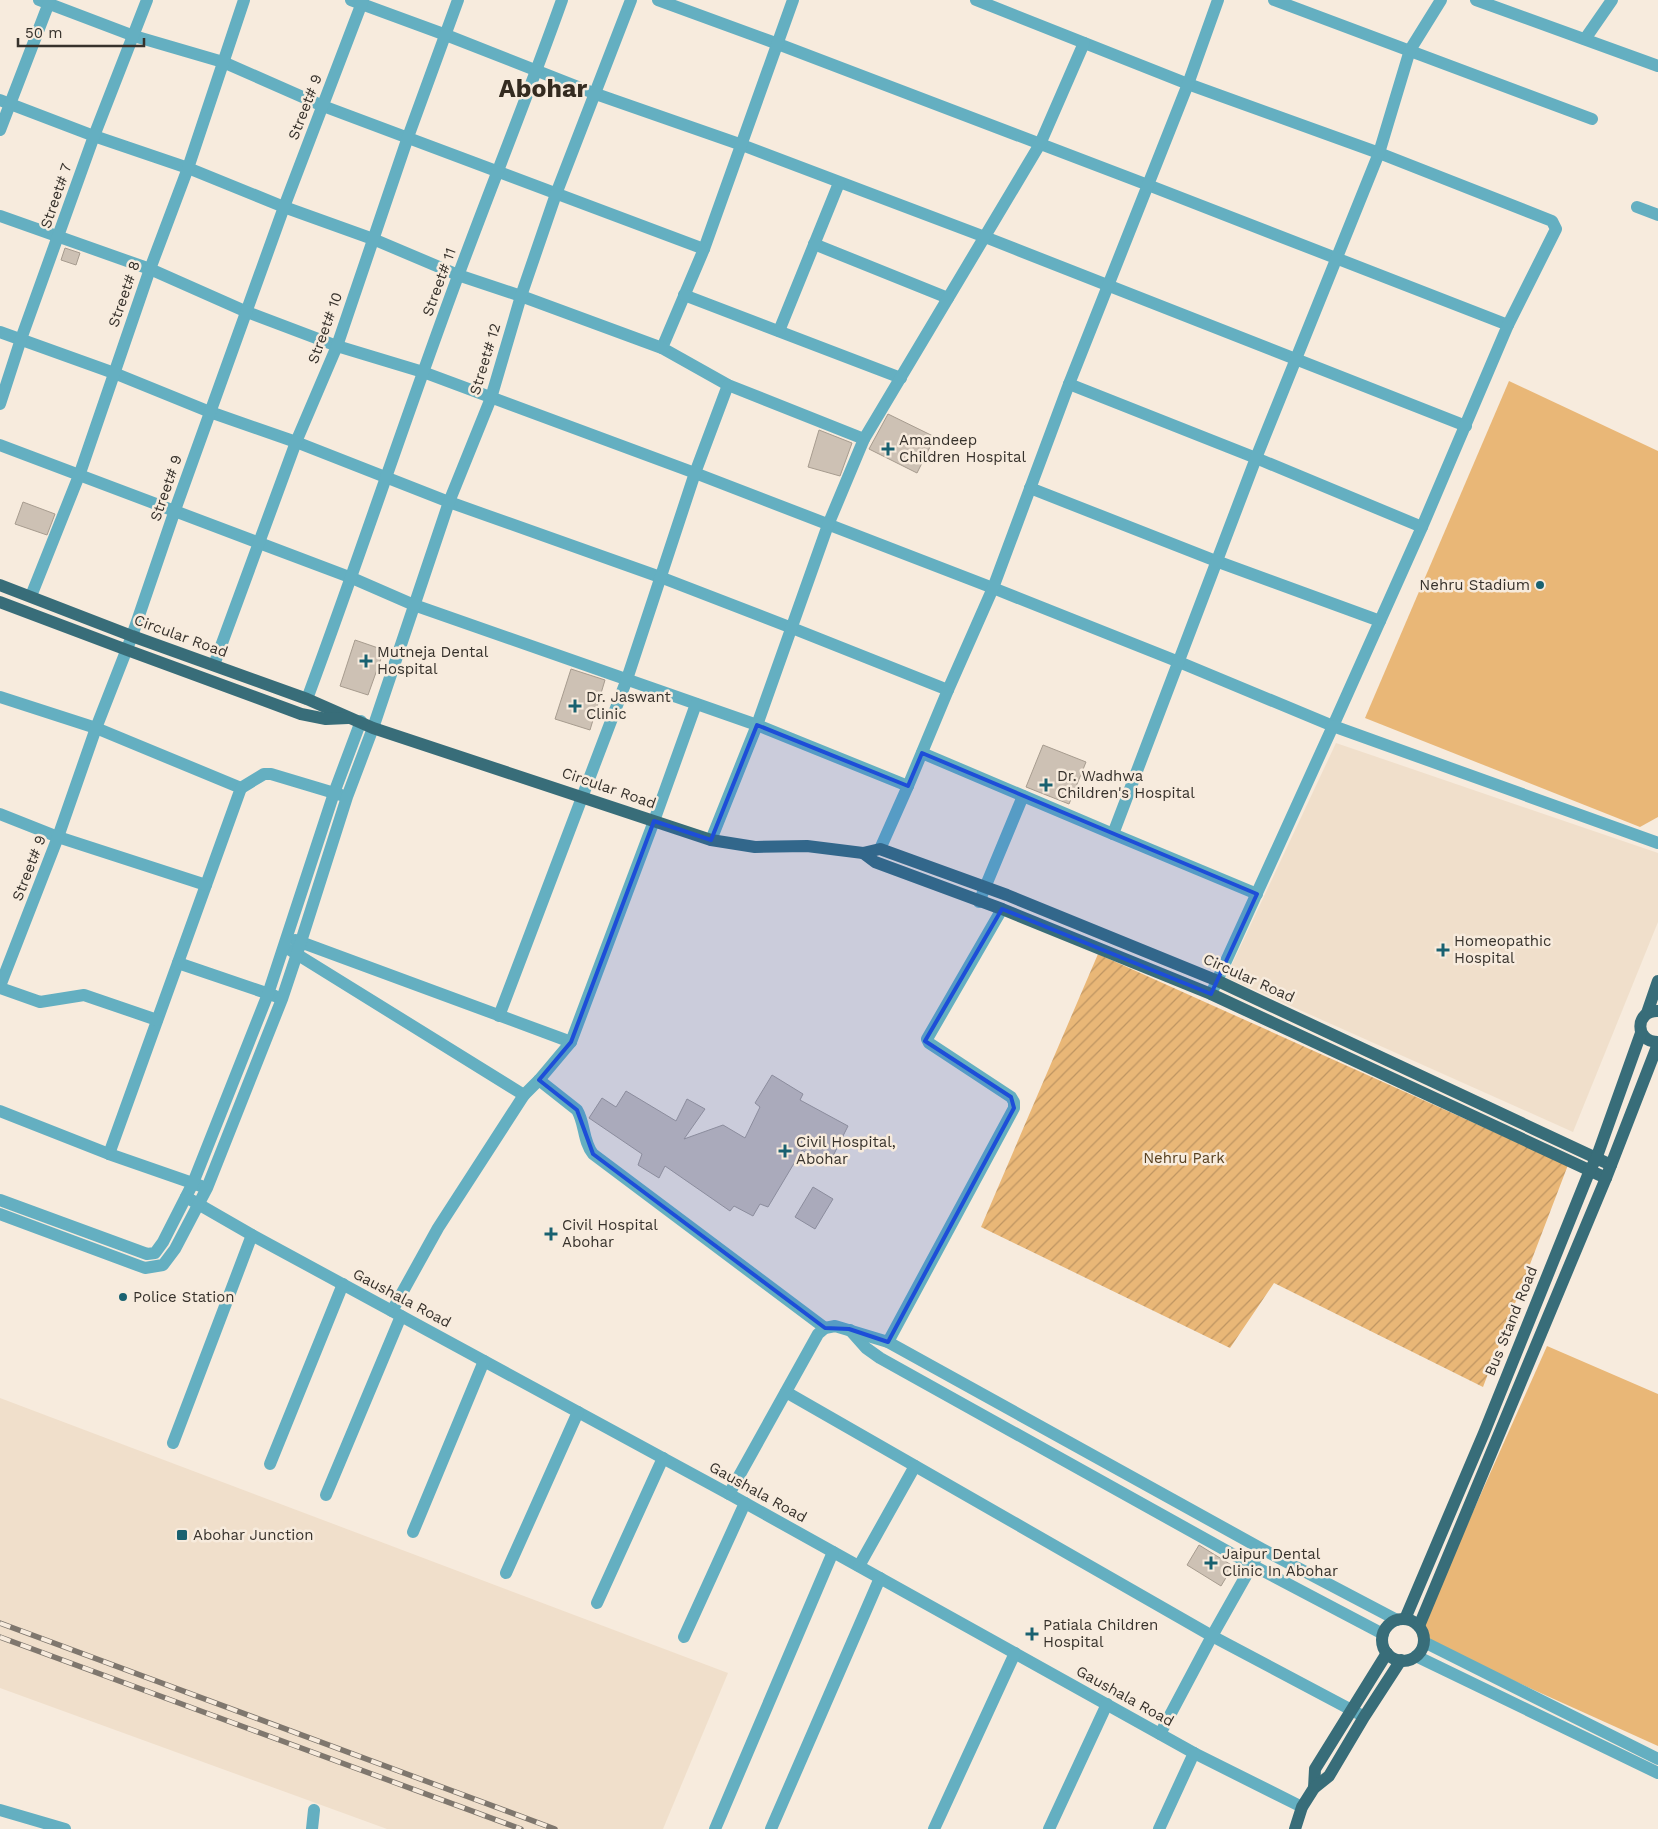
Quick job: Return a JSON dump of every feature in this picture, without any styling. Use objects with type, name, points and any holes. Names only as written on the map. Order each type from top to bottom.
[{"type":"main road","name":"Circular Road","points":[[0,585],[132,636],[306,699],[373,728],[711,840],[755,847],[807,846],[863,853],[880,849],[984,887],[1218,981],[1611,1165]]},
{"type":"main road","name":"Circular Road","points":[[0,602],[301,714],[326,719],[356,720]]},
{"type":"main road","name":"Circular Road","points":[[863,853],[875,862],[1002,909],[1211,994],[1606,1178]]},
{"type":"main road","name":"Bus Stand Road","points":[[1401,1620],[1484,1434],[1596,1159],[1641,1033],[1642,1019],[1652,1012],[1658,981]]},
{"type":"main road","points":[[1419,1626],[1606,1178],[1658,1043],[1645,1039],[1641,1033]]},
{"type":"main road","points":[[1401,1620],[1419,1626],[1424,1634],[1422,1650],[1409,1660],[1393,1658],[1384,1647],[1383,1634],[1391,1623],[1401,1620]]},
{"type":"main road","points":[[1314,1788],[1315,1769],[1387,1653]]},
{"type":"main road","points":[[1294,1829],[1302,1807],[1314,1788],[1329,1776],[1401,1660]]},
{"type":"street","name":"Street# 7","points":[[0,404],[21,339],[94,136],[147,0]]},
{"type":"street","name":"Street# 8","points":[[31,596],[80,474],[150,269],[188,168],[244,0]]},
{"type":"street","name":"Street# 10","points":[[214,665],[296,442],[337,346],[408,137],[458,0]]},
{"type":"street","name":"Street# 11","points":[[306,699],[352,578],[458,276],[562,0]]},
{"type":"street","name":"Street# 12","points":[[198,1204],[207,1188],[282,998],[347,797],[373,728],[449,502],[491,398],[521,296],[556,194],[596,94],[630,0]]},
{"type":"street","points":[[658,0],[1337,257],[1508,325]]},
{"type":"street","points":[[662,348],[704,248],[793,0]]},
{"type":"street","points":[[976,0],[1188,84],[1379,153],[1552,221],[1555,224],[1556,229],[1508,325],[1422,527],[1211,994]]},
{"type":"street","points":[[880,849],[993,588],[1069,384],[1188,84],[1218,0]]},
{"type":"street","points":[[1274,0],[1592,119]]},
{"type":"street","points":[[1113,834],[1216,560],[1379,153],[1410,50],[1441,0]]},
{"type":"street","points":[[1476,0],[1496,3],[1584,39],[1658,66]]},
{"type":"street","points":[[1584,39],[1612,0]]},
{"type":"street","points":[[0,130],[5,102],[46,1],[134,36],[224,62],[323,106],[704,248]]},
{"type":"street","points":[[358,1],[596,94],[742,145],[838,183],[985,237],[1466,426]]},
{"type":"street","name":"Street# 9","points":[[0,987],[58,837],[96,728],[127,650],[246,312],[323,106],[358,1]]},
{"type":"street","points":[[711,840],[757,725],[828,525],[864,440],[1040,144],[1084,43]]},
{"type":"street","points":[[5,102],[94,136],[188,168],[284,207],[373,239],[458,276],[521,296],[662,348],[728,385],[864,440]]},
{"type":"street","points":[[779,331],[838,183]]},
{"type":"street","points":[[1637,207],[1658,215]]},
{"type":"street","points":[[0,216],[150,269],[246,312],[337,346],[423,372],[695,473],[993,588],[1333,726],[1658,844]]},
{"type":"street","points":[[814,244],[948,298]]},
{"type":"street","points":[[684,295],[901,378]]},
{"type":"street","points":[[0,332],[114,373],[210,412],[296,442],[449,502],[660,577],[948,690]]},
{"type":"street","points":[[1069,384],[1256,458],[1422,527]]},
{"type":"street","points":[[499,1016],[627,679],[695,473],[728,385]]},
{"type":"street","points":[[0,445],[352,578],[414,605],[757,725],[908,786]]},
{"type":"street","points":[[1030,488],[1380,621]]},
{"type":"street","points":[[0,697],[96,728],[241,788]]},
{"type":"street","points":[[326,1495],[397,1313],[438,1228],[524,1095],[571,1042],[696,704]]},
{"type":"street","points":[[0,1200],[147,1254],[155,1252],[163,1242],[194,1183],[268,994],[356,720]]},
{"type":"street","points":[[922,753],[1257,894]]},
{"type":"street","points":[[109,1154],[241,788],[264,774],[271,774],[347,797]]},
{"type":"street","points":[[979,902],[1024,796]]},
{"type":"street","points":[[0,814],[58,837],[206,885]]},
{"type":"street","points":[[888,1342],[1014,1108],[1014,1102],[1011,1097],[929,1043],[927,1039],[1002,909]]},
{"type":"street","points":[[286,942],[571,1042]]},
{"type":"street","points":[[299,948],[524,1095]]},
{"type":"street","points":[[178,963],[282,998]]},
{"type":"street","points":[[0,987],[40,1002],[84,995],[157,1020]]},
{"type":"street","points":[[539,1080],[576,1110],[581,1117],[589,1150],[593,1154],[825,1328]]},
{"type":"street","points":[[0,1111],[109,1154],[207,1188]]},
{"type":"street","name":"Gaushala Road","points":[[186,1197],[252,1235],[729,1494],[1194,1753],[1302,1807]]},
{"type":"street","points":[[0,1214],[145,1268],[154,1268],[163,1266],[175,1249],[198,1204]]},
{"type":"street","points":[[173,1443],[252,1235]]},
{"type":"street","points":[[270,1464],[343,1284]]},
{"type":"street","points":[[729,1494],[818,1334],[825,1328],[835,1326],[888,1342],[1262,1549],[1401,1620]]},
{"type":"street","points":[[849,1329],[866,1348],[880,1358],[1252,1565],[1383,1634]]},
{"type":"street","points":[[413,1532],[484,1361]]},
{"type":"street","points":[[786,1392],[1212,1636],[1364,1717]]},
{"type":"street","points":[[506,1573],[578,1412]]},
{"type":"street","points":[[597,1603],[663,1458]]},
{"type":"street","points":[[859,1566],[915,1466]]},
{"type":"street","points":[[684,1637],[745,1503]]},
{"type":"street","points":[[1160,1734],[1212,1636],[1262,1549]]},
{"type":"street","points":[[715,1829],[833,1552]]},
{"type":"street","points":[[771,1829],[880,1578]]},
{"type":"street","points":[[1424,1642],[1658,1759]]},
{"type":"street","points":[[934,1829],[1014,1652]]},
{"type":"street","points":[[1416,1656],[1658,1773]]},
{"type":"street","points":[[1049,1829],[1106,1704]]},
{"type":"street","points":[[1159,1829],[1194,1753]]},
{"type":"street","points":[[0,1810],[65,1829]]},
{"type":"street","points":[[312,1829],[314,1810]]},
{"type":"highlighted area","points":[[757,725],[908,786],[922,753],[1257,894],[1211,994],[1002,909],[925,1041],[1011,1097],[1014,1108],[888,1342],[849,1329],[825,1328],[593,1154],[577,1110],[539,1080],[571,1042],[654,821],[711,840]]},
{"type":"shaded area","name":"Homeopathic Hospital","points":[[1336,743],[1658,853],[1658,922],[1573,1132],[1226,977]]},
{"type":"shaded area","name":"Abohar Junction","points":[[0,1398],[728,1673],[663,1829],[387,1829],[0,1688]]},
{"type":"green space","name":"Nehru Stadium","points":[[1509,381],[1658,451],[1658,817],[1640,827],[1365,718]]},
{"type":"green space","name":"Nehru Park","points":[[1098,954],[1568,1165],[1483,1387],[1274,1283],[1230,1348],[981,1227]]},
{"type":"green space","points":[[1547,1346],[1658,1394],[1658,1746],[1417,1637]]},
{"type":"building","points":[[65,248],[80,253],[76,265],[61,260]]},
{"type":"building","points":[[888,414],[935,437],[917,473],[869,449]]},
{"type":"building","points":[[819,430],[852,443],[840,476],[808,467]]},
{"type":"building","points":[[23,502],[55,514],[47,535],[15,524]]},
{"type":"building","points":[[355,640],[384,650],[368,695],[340,686]]},
{"type":"building","points":[[571,669],[605,680],[590,730],[555,719]]},
{"type":"building","points":[[1043,745],[1086,762],[1069,804],[1026,787]]},
{"type":"building","points":[[772,1075],[803,1094],[800,1100],[848,1126],[828,1166],[802,1150],[768,1207],[760,1204],[753,1216],[734,1206],[730,1211],[665,1166],[659,1178],[638,1165],[642,1154],[589,1118],[602,1098],[616,1107],[626,1091],[676,1121],[687,1099],[705,1109],[684,1139],[723,1125],[745,1138],[760,1107],[755,1103]]},
{"type":"building","points":[[813,1187],[833,1199],[815,1229],[795,1217]]},
{"type":"building","points":[[1199,1545],[1233,1566],[1221,1586],[1187,1565]]},
{"type":"railway","points":[[0,1623],[555,1829]]},
{"type":"railway","points":[[0,1637],[521,1829]]},
{"type":"place","name":"Amandeep Children Hospital","points":[[888,449]]},
{"type":"place","name":"Nehru Stadium","points":[[1540,585]]},
{"type":"place","name":"Mutneja Dental Hospital","points":[[366,661]]},
{"type":"place","name":"Dr. Jaswant Clinic","points":[[575,706]]},
{"type":"place","name":"Dr. Wadhwa Children's Hospital","points":[[1046,785]]},
{"type":"place","name":"Homeopathic Hospital","points":[[1443,950]]},
{"type":"place","name":"Civil Hospital, Abohar","points":[[785,1151]]},
{"type":"place","name":"Civil Hospital Abohar","points":[[551,1234]]},
{"type":"place","name":"Police Station","points":[[123,1297]]},
{"type":"place","name":"Abohar Junction","points":[[182,1535]]},
{"type":"place","name":"Jaipur Dental Clinic In Abohar","points":[[1211,1563]]},
{"type":"place","name":"Patiala Children Hospital","points":[[1032,1634]]},
{"type":"district","name":"Abohar","points":[[543,88]]}]
